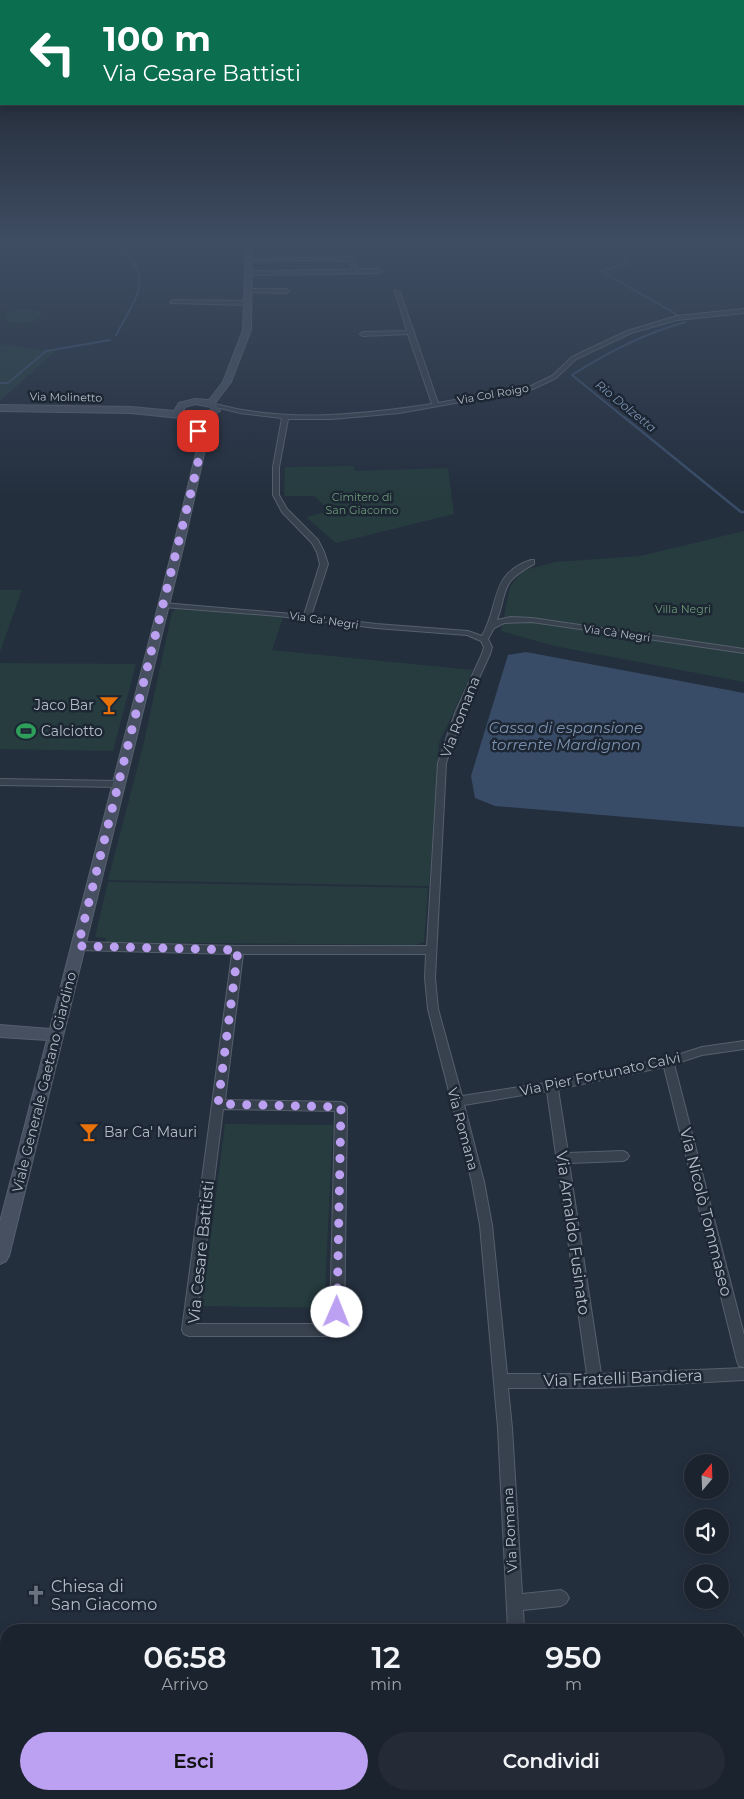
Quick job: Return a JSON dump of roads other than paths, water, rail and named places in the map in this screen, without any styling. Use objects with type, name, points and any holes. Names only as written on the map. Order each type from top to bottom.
[{"type":"main road","points":[[211,410],[227,382],[245,340],[246,327]]},
{"type":"main road","points":[[183,412],[195,401],[227,382]]},
{"type":"main road","points":[[195,401],[211,410]]},
{"type":"main road","name":"Via Molinetto","points":[[0,408],[183,412]]},
{"type":"main road","points":[[183,412],[211,410]]},
{"type":"main road","name":"Viale Generale Gaetano Giardino","points":[[0,1256],[203,441],[202,423],[211,410]]},
{"type":"main road","points":[[183,412],[195,423],[203,441]]},
{"type":"main road","points":[[0,1031],[56,1035]]},
{"type":"street","points":[[409,327],[434,404]]},
{"type":"street","name":"Via Col Roigo","points":[[211,410],[285,417],[374,416],[533,387],[554,377],[574,358],[629,332],[645,327]]},
{"type":"street","points":[[363,334],[411,332]]},
{"type":"street","points":[[285,417],[275,482],[276,496],[316,543],[324,564],[307,617]]},
{"type":"street","points":[[484,639],[492,626],[505,579],[515,570],[531,562]]},
{"type":"street","name":"Via Ca' Negri","points":[[163,605],[307,617],[349,624],[468,633],[484,639]]},
{"type":"street","name":"Via Cà Negri","points":[[492,626],[499,621],[510,618],[532,620],[744,651]]},
{"type":"street","name":"Via Romana","points":[[484,639],[488,647],[486,654],[460,713],[442,763],[430,978],[433,1009],[478,1182],[486,1225],[501,1381],[516,1624]]},
{"type":"street","points":[[0,782],[118,784]]},
{"type":"street","points":[[78,946],[238,950],[431,950]]},
{"type":"street","name":"Via Cesare Battisti","points":[[218,1104],[341,1107],[336,1330],[189,1330],[218,1104],[238,950]]},
{"type":"street","name":"Via Pier Fortunato Calvi","points":[[456,1102],[552,1086],[668,1062],[702,1051],[744,1045]]},
{"type":"street","name":"Via Nicolò Tommaseo","points":[[668,1062],[744,1361]]},
{"type":"street","name":"Via Arnaldo Fusinato","points":[[552,1086],[595,1381]]},
{"type":"street","points":[[562,1158],[623,1156]]},
{"type":"street","name":"Via Fratelli Bandiera","points":[[501,1381],[595,1381],[744,1374]]},
{"type":"street","points":[[514,1603],[561,1598]]},
{"type":"water","name":"Cassa di espansione torrente Mardignon","points":[[526,652],[744,693],[744,827],[495,806],[475,798],[471,776],[508,655]]},
{"type":"waterway","points":[[116,335],[120,327]]},
{"type":"waterway","name":"Rio Dolzetta","points":[[626,419],[572,375],[627,344],[669,327]]},
{"type":"waterway","points":[[0,383],[8,383],[46,351],[110,340]]},
{"type":"waterway","name":"Rio Dolzetta","points":[[624,417],[741,512],[744,512]]},
{"type":"place","name":"Jaco Bar","points":[[109,705]]},
{"type":"place","name":"Calciotto","points":[[26,731]]},
{"type":"place","name":"Bar Ca' Mauri","points":[[89,1132]]},
{"type":"place","name":"Chiesa di San Giacomo","points":[[36,1595]]},
{"type":"park label","name":"Cimitero di San Giacomo","points":[[362,503]]},
{"type":"park label","name":"Villa Negri","points":[[683,609]]}]
